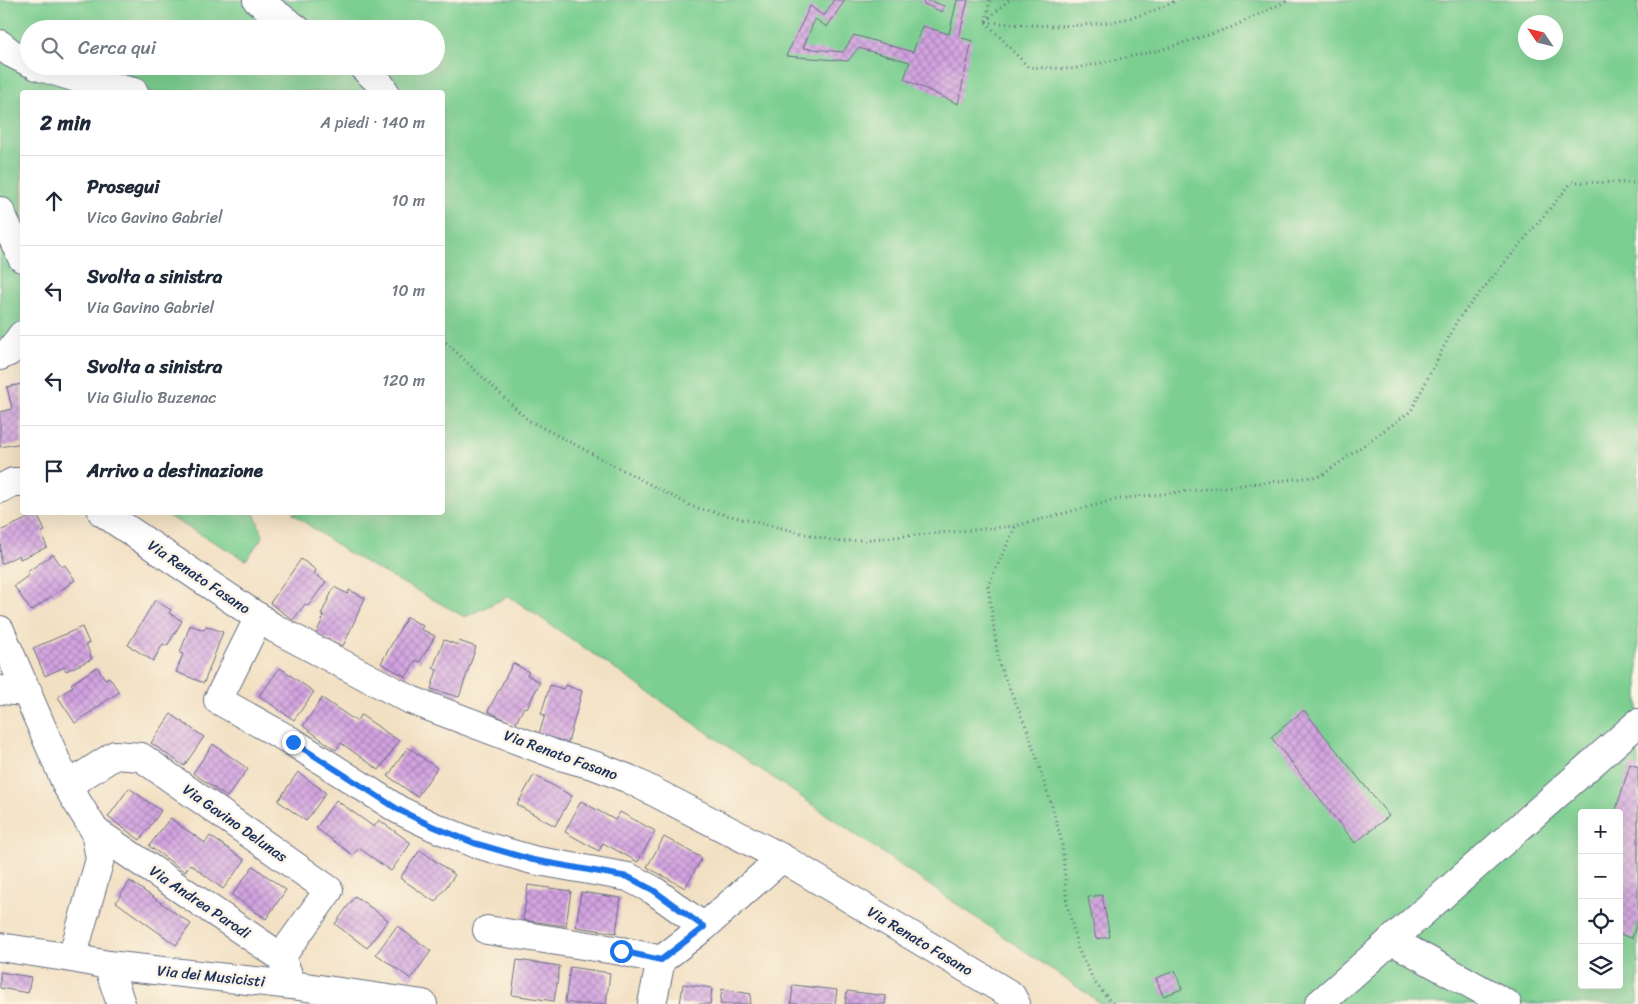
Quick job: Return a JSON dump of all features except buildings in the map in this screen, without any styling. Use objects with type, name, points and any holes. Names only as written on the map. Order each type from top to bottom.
[{"type":"street","points":[[257,0],[283,20]]},
{"type":"street","points":[[0,44],[20,57]]},
{"type":"street","points":[[66,75],[126,90]]},
{"type":"street","points":[[372,75],[384,90]]},
{"type":"street","points":[[0,211],[20,254]]},
{"type":"street","points":[[0,356],[9,352],[20,338]]},
{"type":"street","points":[[0,489],[13,482],[20,482]]},
{"type":"street","name":"Via Renato Fasano","points":[[106,515],[274,628],[411,700],[557,755],[596,766],[629,779],[782,858],[1011,995],[1016,1004]]},
{"type":"street","points":[[259,617],[218,700],[293,742],[399,810],[432,826],[474,843],[533,860],[628,877],[653,890],[704,927]]},
{"type":"street","points":[[0,630],[67,786],[95,831],[100,859],[72,958]]},
{"type":"street","points":[[0,690],[28,692]]},
{"type":"street","points":[[1319,1004],[1638,723]]},
{"type":"street","name":"Via Gavino Delunas","points":[[67,786],[115,755],[141,757],[329,890],[281,957]]},
{"type":"street","name":"Via Andrea Parodi","points":[[95,831],[281,957]]},
{"type":"street","points":[[652,1004],[661,960],[704,927],[782,858]]},
{"type":"street","points":[[486,930],[621,951],[661,960]]},
{"type":"street","points":[[1391,940],[1507,1004]]},
{"type":"street","name":"Via dei Musicisti","points":[[0,947],[108,965],[292,985],[423,1004]]},
{"type":"street","points":[[281,957],[292,985]]},
{"type":"street","points":[[108,965],[121,1004]]},
{"type":"path","points":[[986,22],[990,0]]},
{"type":"path","points":[[986,22],[1009,0]]},
{"type":"path","points":[[986,22],[1045,27],[1096,25],[1145,15],[1177,0]]},
{"type":"path","points":[[986,22],[1028,66],[1073,69],[1160,50],[1230,28],[1289,0]]},
{"type":"path","points":[[445,342],[528,420],[693,507],[839,542],[1015,526],[1118,498],[1321,476],[1411,411],[1458,320],[1572,182],[1638,183]]},
{"type":"path","points":[[1015,526],[988,586],[999,664],[1027,728],[1052,806],[1062,843],[1067,904],[1078,949],[1095,983],[1113,1004]]},
{"type":"green space","points":[[0,0],[1638,0],[1638,1004],[1102,1004],[509,596],[465,617],[348,553],[295,515],[445,515],[445,90],[20,90],[20,348],[5,337],[0,341]]},
{"type":"green space","points":[[167,515],[255,515],[263,536],[246,560]]},
{"type":"route","points":[[293,742],[399,810],[432,826],[474,843],[533,860],[628,877],[653,890],[704,927],[661,960],[621,951]]}]
